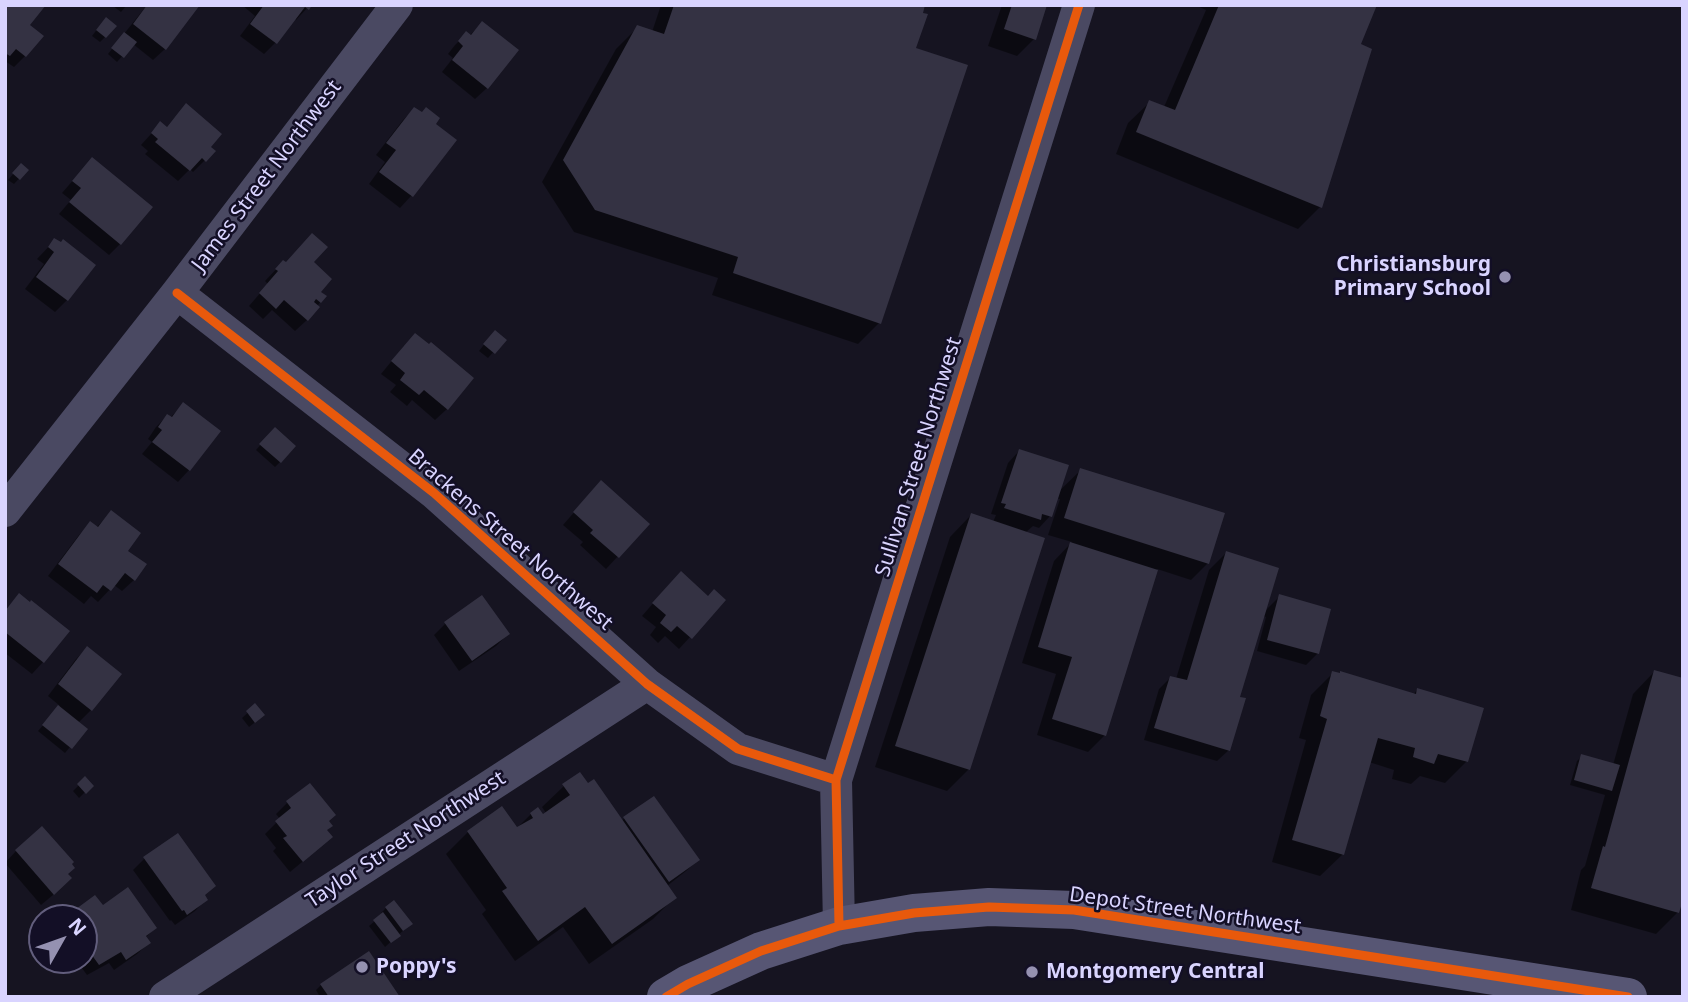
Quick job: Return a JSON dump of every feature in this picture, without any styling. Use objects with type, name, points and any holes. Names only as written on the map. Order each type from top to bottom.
[{"type":"main road","name":"Depot Street Northwest","points":[[666,997],[688,984],[761,951],[839,926],[914,913],[989,907],[1074,910],[1487,986],[1628,997]]},
{"type":"street","name":"James Street Northwest","points":[[5,511],[177,293],[397,5]]},
{"type":"street","name":"Sullivan Street Northwest","points":[[839,926],[836,780],[1079,5]]},
{"type":"street","name":"Brackens Street Northwest","points":[[177,293],[435,492],[647,684],[738,749],[836,780]]},
{"type":"street","name":"Taylor Street Northwest","points":[[165,997],[647,684]]},
{"type":"building","points":[[5,5],[46,5],[30,25],[44,36],[26,57],[16,49],[10,56],[5,53]]},
{"type":"building","points":[[147,5],[200,5],[166,50],[133,24]]},
{"type":"building","points":[[264,5],[312,5],[309,10],[305,7],[277,44],[250,24]]},
{"type":"building","points":[[674,5],[925,5],[923,13],[928,14],[916,48],[968,65],[881,324],[733,273],[738,257],[595,210],[563,160],[637,25],[664,34]]},
{"type":"building","points":[[1012,5],[1047,5],[1036,40],[1004,29]]},
{"type":"building","points":[[1219,5],[1377,5],[1361,44],[1372,49],[1322,208],[1136,132],[1149,100],[1175,110]]},
{"type":"building","points":[[106,17],[117,26],[106,38],[96,30]]},
{"type":"building","points":[[482,21],[519,50],[488,89],[452,60],[463,46],[458,41],[466,31],[471,35]]},
{"type":"building","points":[[124,32],[137,42],[124,58],[111,48]]},
{"type":"building","points":[[186,103],[222,134],[211,147],[216,151],[206,162],[202,158],[190,171],[155,142],[158,139],[151,133],[160,121],[167,127]]},
{"type":"building","points":[[414,107],[422,112],[426,107],[440,118],[436,124],[457,140],[413,197],[379,172],[396,150],[386,143]]},
{"type":"building","points":[[92,157],[153,207],[121,245],[69,202],[81,188],[72,181]]},
{"type":"building","points":[[21,163],[29,170],[20,180],[12,173]]},
{"type":"building","points":[[312,233],[328,247],[314,262],[332,279],[321,292],[327,296],[321,303],[316,299],[314,302],[320,307],[308,321],[284,300],[276,309],[259,293],[278,271],[275,269],[283,260],[286,262]]},
{"type":"building","points":[[54,238],[61,242],[63,239],[96,265],[68,301],[36,277],[54,252],[48,247]]},
{"type":"building","points":[[495,330],[507,340],[495,354],[483,344]]},
{"type":"building","points":[[415,333],[429,344],[431,342],[474,378],[448,410],[424,390],[419,395],[400,380],[405,373],[391,361]]},
{"type":"building","points":[[183,402],[221,431],[190,471],[152,442],[162,430],[158,427],[167,414],[172,417]]},
{"type":"building","points":[[275,427],[296,446],[281,463],[259,444]]},
{"type":"building","points":[[1019,449],[1069,465],[1052,517],[1042,514],[1041,520],[1004,508],[1006,504],[1001,503]]},
{"type":"building","points":[[1080,468],[1225,513],[1209,564],[1064,518]]},
{"type":"building","points":[[601,480],[650,524],[619,558],[590,533],[593,530],[573,512]]},
{"type":"building","points":[[111,510],[141,533],[128,551],[147,564],[135,581],[125,573],[111,591],[103,585],[97,593],[58,564],[90,521],[98,527]]},
{"type":"building","points":[[971,513],[1045,538],[970,770],[895,746]]},
{"type":"building","points":[[1070,542],[1158,570],[1106,736],[1052,719],[1072,657],[1038,647]]},
{"type":"building","points":[[1226,551],[1279,568],[1240,697],[1246,698],[1230,751],[1154,728],[1170,676],[1187,680]]},
{"type":"building","points":[[681,571],[708,596],[714,589],[726,600],[692,639],[677,626],[671,632],[660,623],[666,615],[652,603]]},
{"type":"building","points":[[19,593],[70,631],[44,663],[5,632],[5,611]]},
{"type":"building","points":[[1279,594],[1331,609],[1319,654],[1267,640]]},
{"type":"building","points":[[482,595],[510,634],[472,661],[444,622]]},
{"type":"building","points":[[87,646],[122,674],[92,711],[58,684]]},
{"type":"building","points":[[1654,670],[1683,678],[1683,900],[1679,913],[1591,888]]},
{"type":"building","points":[[1332,671],[1340,671],[1416,694],[1417,688],[1484,708],[1468,762],[1438,754],[1434,764],[1413,757],[1415,748],[1378,738],[1344,855],[1292,840],[1327,719],[1320,716]]},
{"type":"building","points":[[255,703],[265,715],[255,723],[246,711]]},
{"type":"building","points":[[58,705],[88,729],[72,749],[42,725]]},
{"type":"building","points":[[1581,754],[1620,765],[1612,791],[1574,780]]},
{"type":"building","points":[[580,772],[588,783],[594,779],[677,898],[612,944],[585,907],[538,941],[502,891],[507,888],[467,831],[502,806],[517,827],[533,818],[530,813],[538,807],[543,814],[570,795],[562,784]]},
{"type":"building","points":[[85,776],[94,786],[86,794],[77,784]]},
{"type":"building","points":[[310,783],[336,815],[329,821],[333,826],[327,830],[333,837],[303,862],[283,838],[287,836],[275,821],[291,808],[286,801]]},
{"type":"building","points":[[654,796],[700,860],[669,882],[623,817]]},
{"type":"building","points":[[42,826],[74,862],[72,864],[75,868],[68,874],[72,878],[54,895],[15,850]]},
{"type":"building","points":[[178,833],[216,886],[205,895],[208,900],[187,915],[143,857]]},
{"type":"building","points":[[128,887],[157,928],[146,936],[151,943],[126,960],[121,952],[99,965],[98,904],[83,904],[95,895],[103,905]]},
{"type":"building","points":[[394,900],[413,924],[403,931],[385,907]]},
{"type":"building","points":[[383,912],[401,936],[391,943],[373,920]]},
{"type":"building","name":"Poppy's","points":[[369,951],[400,997],[329,997],[320,984]]},
{"type":"cycle path","points":[[839,926],[836,780],[1079,5]]},
{"type":"cycle path","points":[[177,293],[434,493],[647,684],[738,749],[836,780]]},
{"type":"cycle path","points":[[666,997],[688,984],[761,951],[839,926],[914,913],[989,907],[1074,910],[1628,997]]},
{"type":"place","name":"Christiansburg Primary School","points":[[1505,277]]},
{"type":"place","name":"Poppy's","points":[[362,967]]},
{"type":"place","name":"Montgomery Central","points":[[1032,972]]}]
